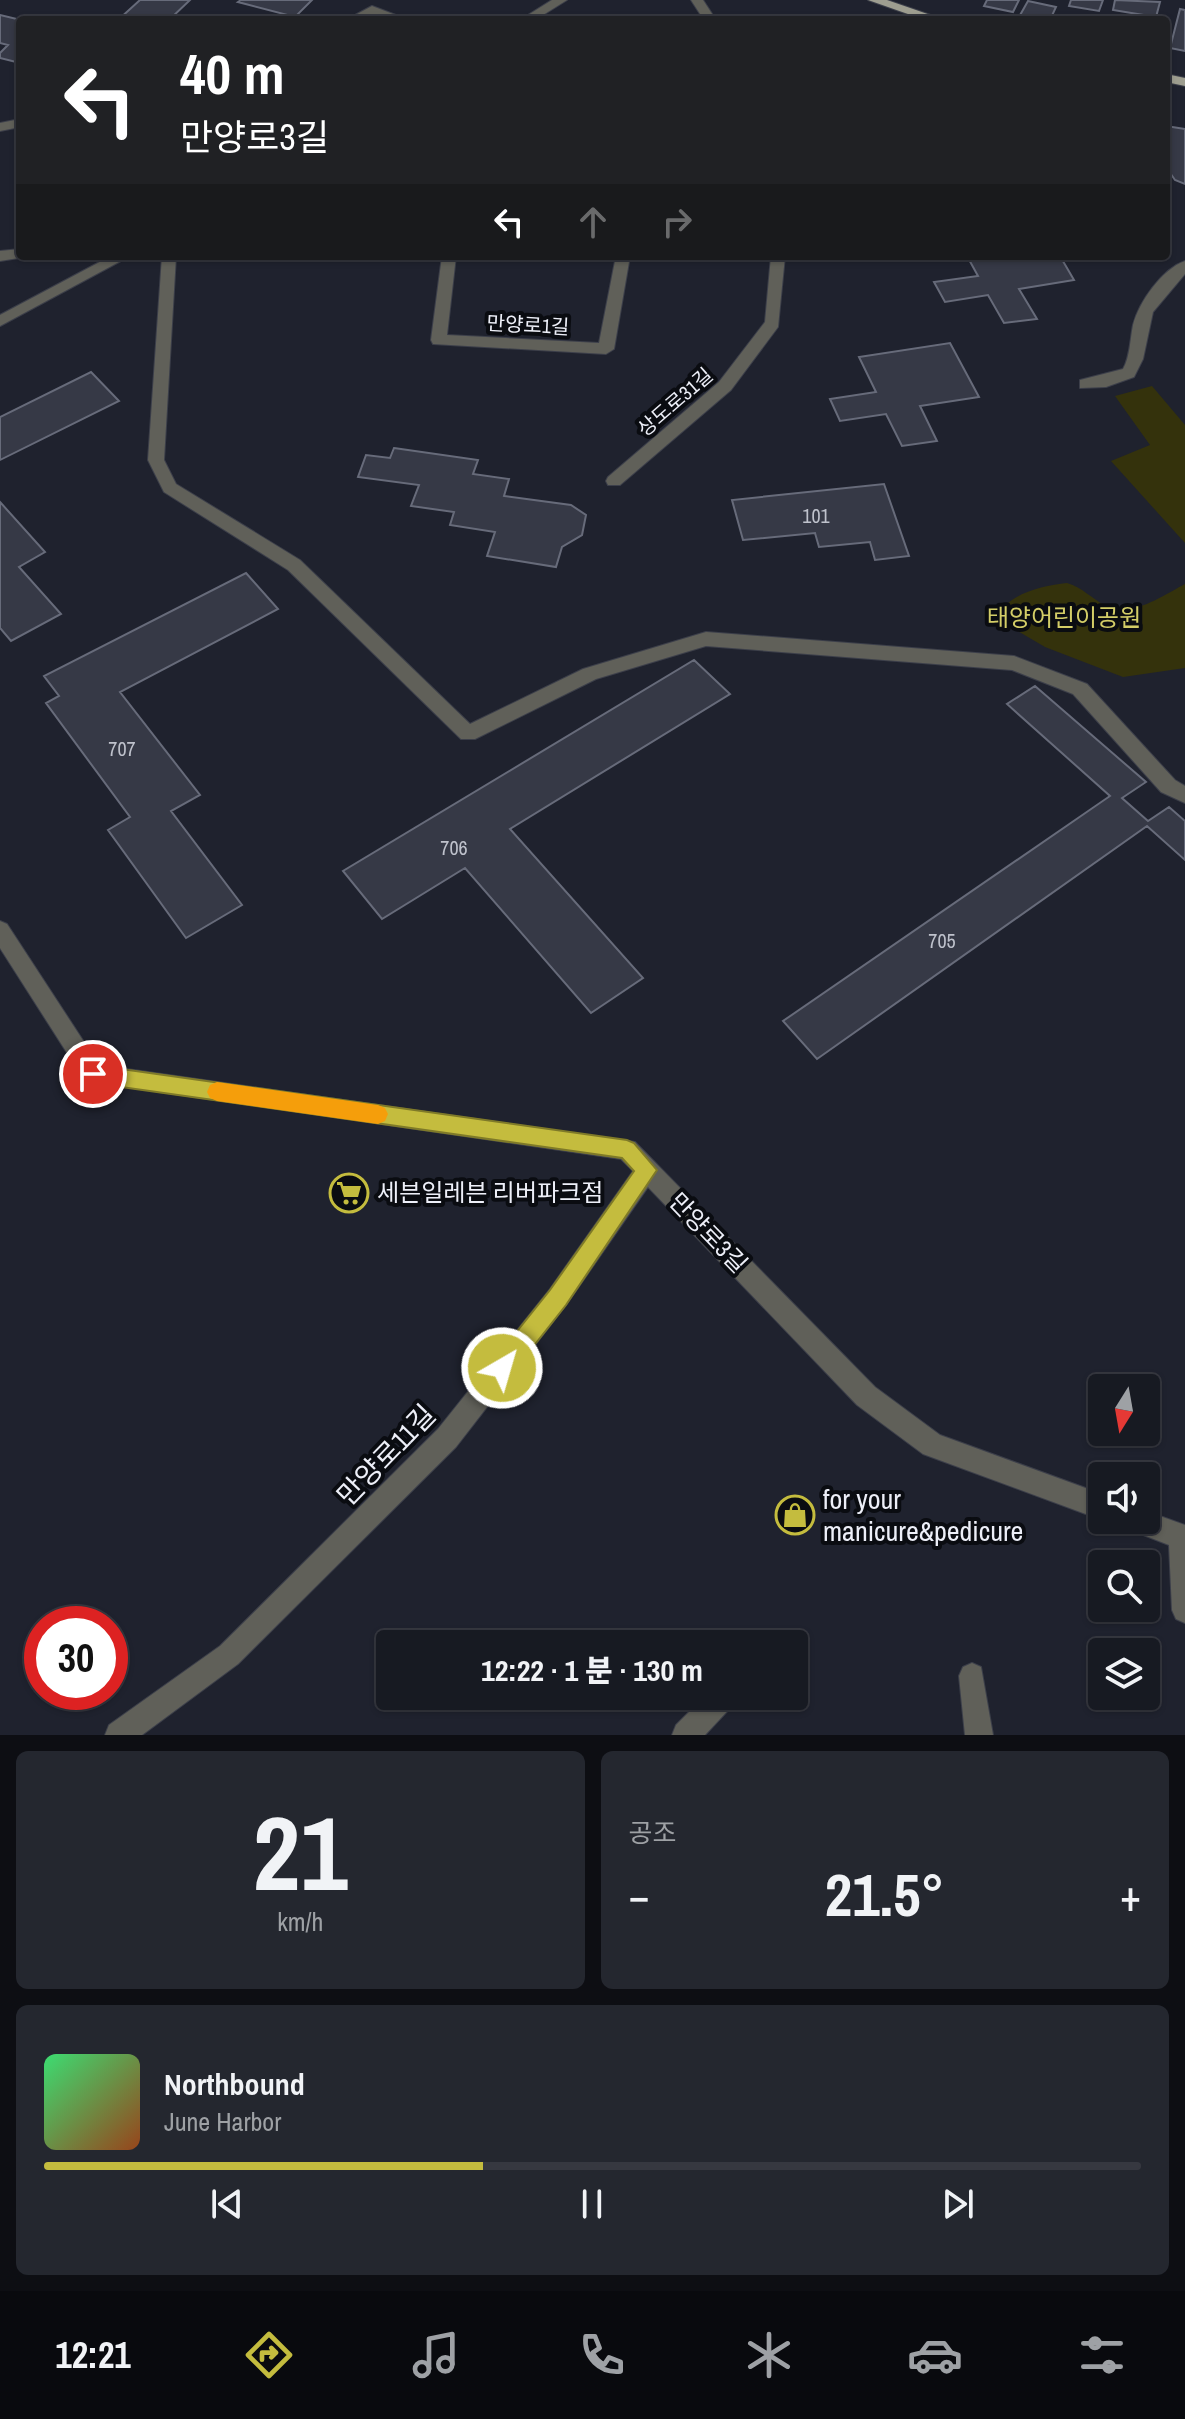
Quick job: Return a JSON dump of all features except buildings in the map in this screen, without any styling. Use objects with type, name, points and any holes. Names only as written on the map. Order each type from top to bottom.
[{"type":"main road","points":[[874,0],[926,16]]},
{"type":"street","points":[[533,16],[561,0]]},
{"type":"street","points":[[359,16],[377,5]]},
{"type":"street","points":[[0,321],[115,260]]},
{"type":"street","points":[[169,260],[156,460],[170,488],[294,565],[468,734],[590,674],[706,639],[1014,663],[1080,689],[1168,786],[1185,795]]},
{"type":"street","name":"만양로1길","points":[[449,260],[439,340],[606,349],[622,260]]},
{"type":"street","name":"상도로31길","points":[[614,481],[725,386],[773,323],[778,260]]},
{"type":"street","points":[[1086,384],[1109,382],[1130,373],[1138,358],[1142,319],[1151,300],[1185,266]]},
{"type":"street","name":"만양로3길","points":[[0,930],[93,1074],[627,1149],[866,1396],[932,1445],[1088,1502]]},
{"type":"street","name":"만양로11길","points":[[119,1735],[229,1655],[447,1438],[558,1297],[647,1170]]},
{"type":"street","points":[[1160,1528],[1183,1537],[1185,1610]]},
{"type":"street","points":[[972,1676],[979,1735]]},
{"type":"street","points":[[686,1735],[710,1710]]},
{"type":"green space","points":[[1152,386],[1185,425],[1185,543],[1111,461],[1150,445],[1115,396]]},
{"type":"green space","name":"태양어린이공원","points":[[1067,583],[1106,606],[1126,610],[1147,604],[1185,584],[1185,668],[1123,677],[1045,647],[1006,624],[1002,609],[1015,598],[1040,588]]},
{"type":"slow traffic","points":[[217,1092],[378,1114]]},
{"type":"place","name":"세븐일레븐 리버파크점","points":[[349,1193]]},
{"type":"place","name":"for your manicure&pedicure","points":[[795,1515]]},
{"type":"route","points":[[93,1074],[627,1149],[647,1170],[558,1297],[502,1368]]}]
